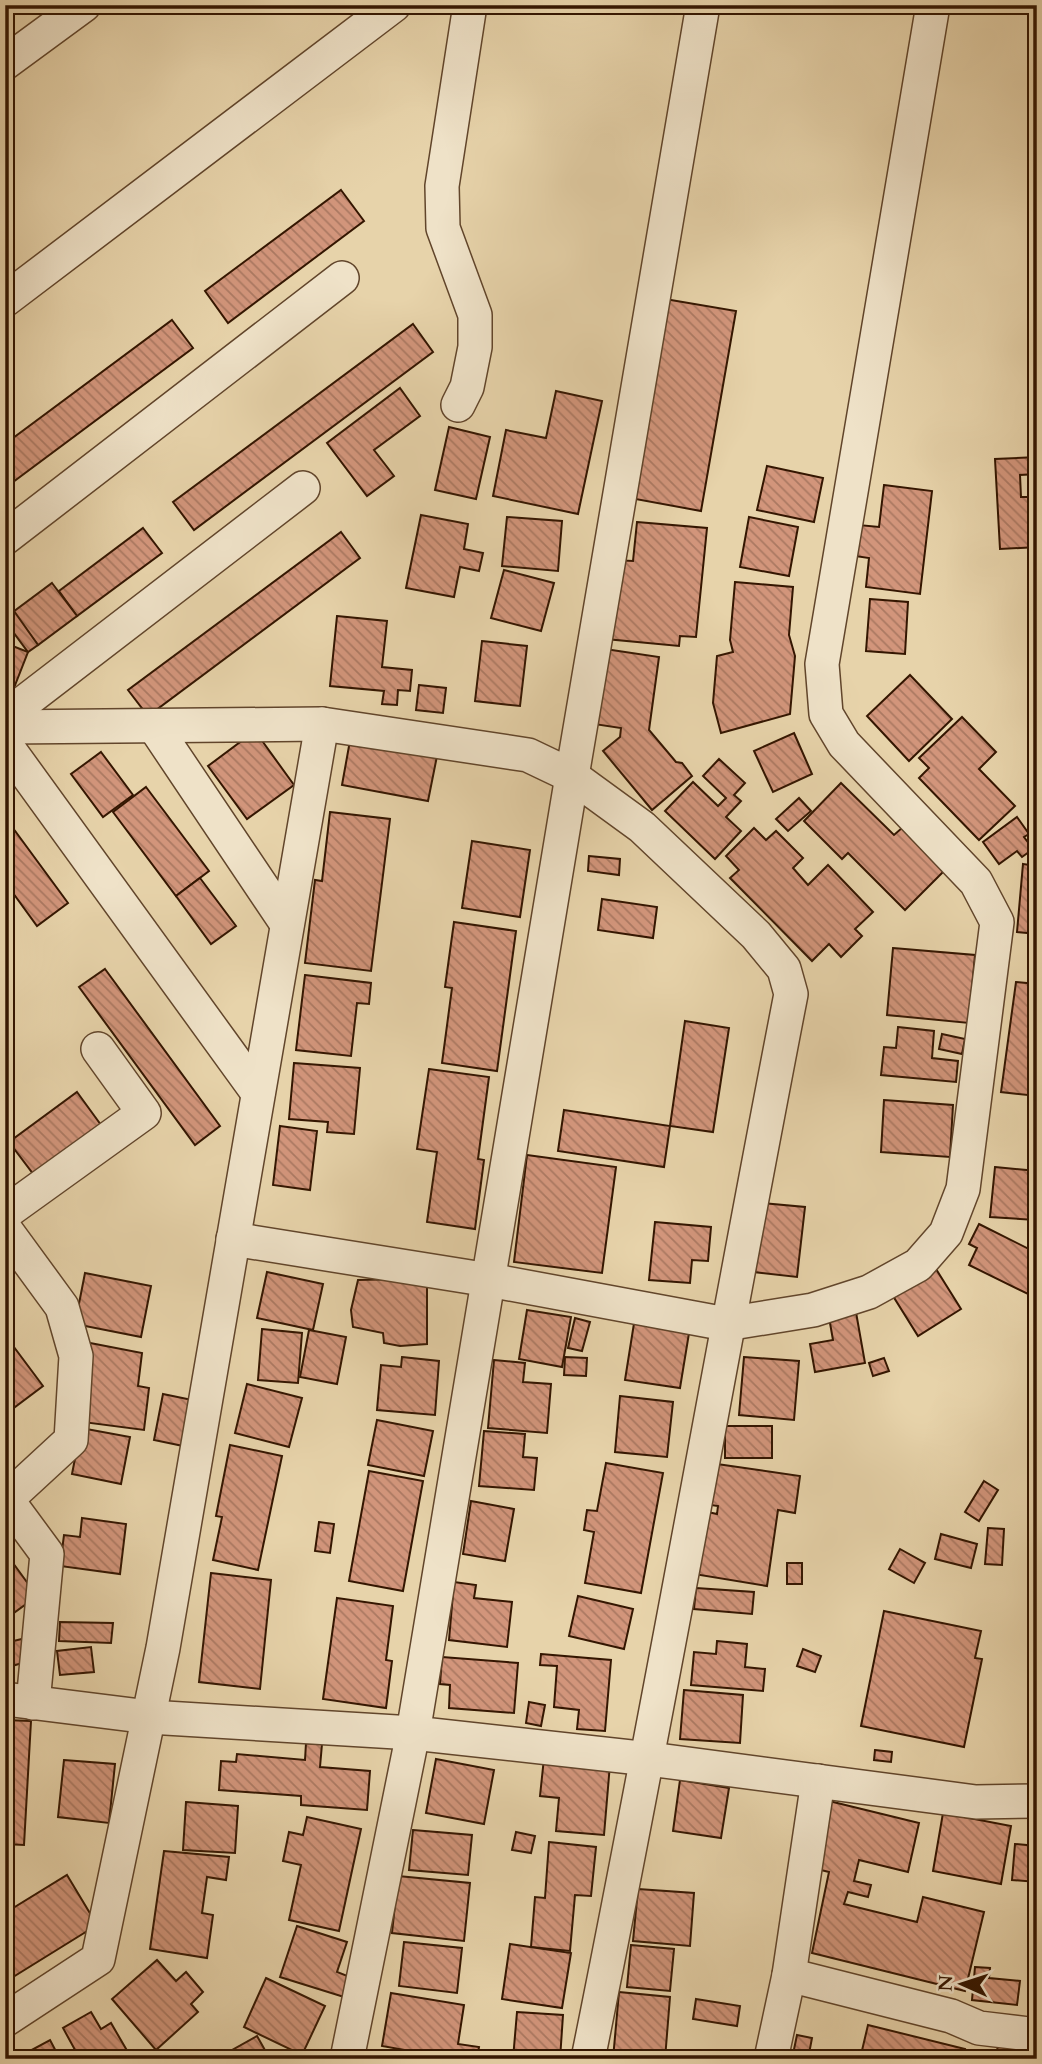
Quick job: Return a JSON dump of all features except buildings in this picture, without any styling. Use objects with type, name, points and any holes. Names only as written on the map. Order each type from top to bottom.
[{"type":"street","points":[[5,64],[84,5]]},
{"type":"street","points":[[5,300],[394,5]]},
{"type":"street","points":[[458,405],[467,387],[475,347],[475,315],[443,228],[442,186],[470,5]]},
{"type":"street","points":[[347,2059],[413,1733],[703,5]]},
{"type":"street","points":[[233,1239],[489,1280],[726,1324],[824,1306],[869,1292],[918,1265],[946,1233],[963,1189],[997,922],[976,883],[844,744],[827,714],[822,664],[933,5]]},
{"type":"street","points":[[5,538],[342,278]]},
{"type":"street","points":[[5,717],[303,488]]},
{"type":"street","points":[[5,2020],[98,1959],[149,1717],[322,724]]},
{"type":"street","points":[[5,727],[322,724],[528,755],[572,776],[642,827],[756,935],[784,969],[791,994],[726,1324],[649,1759],[588,2059]]},
{"type":"street","points":[[153,726],[288,925]]},
{"type":"street","points":[[5,744],[258,1093]]},
{"type":"street","points":[[5,1213],[144,1113],[98,1049]]},
{"type":"street","points":[[5,1229],[62,1307],[76,1356],[71,1440],[6,1498],[47,1554],[19,1701],[149,1717],[413,1733],[649,1759],[976,1802],[1037,1801]]},
{"type":"street","points":[[771,2059],[789,1975],[818,1782]]},
{"type":"street","points":[[789,1975],[951,2016],[979,2028],[1037,2035]]}]
